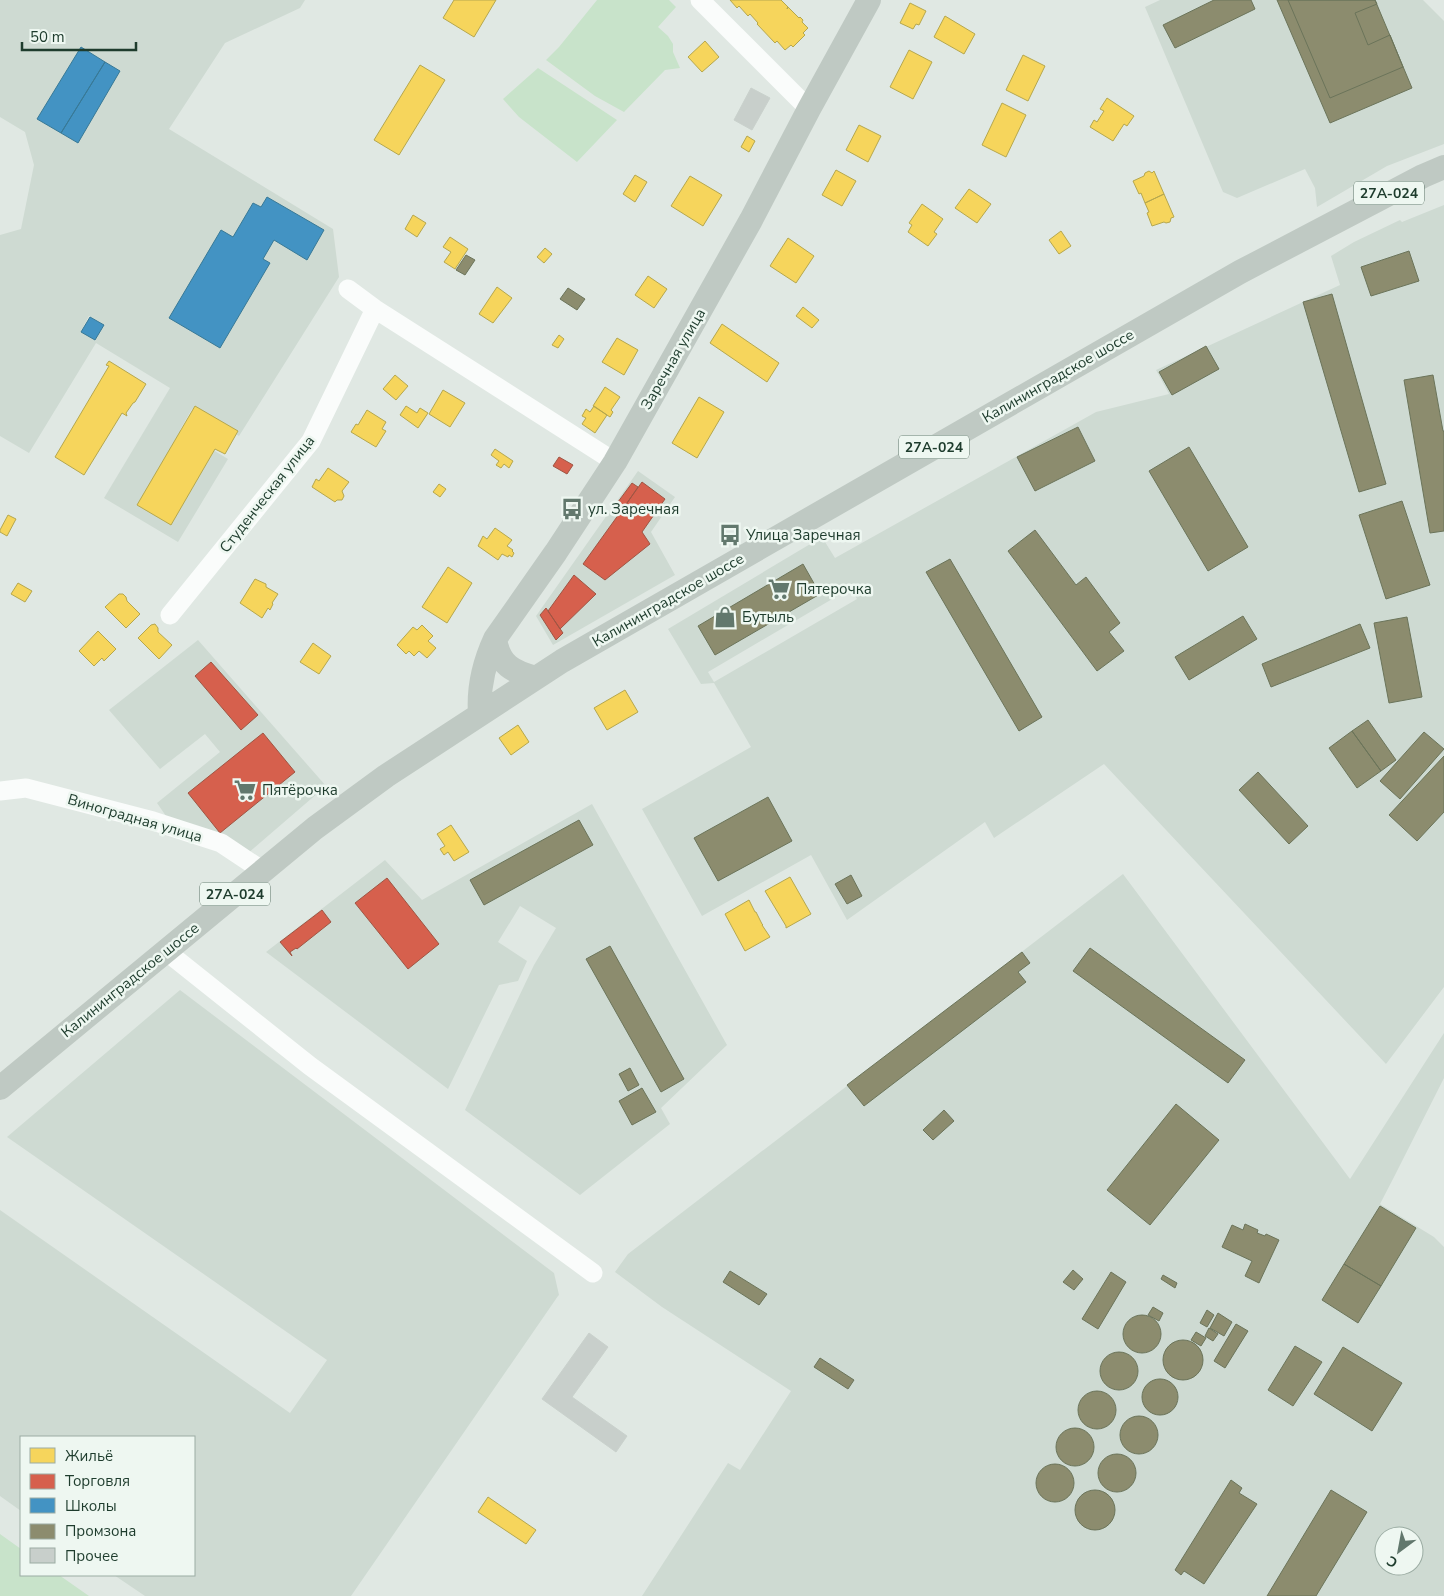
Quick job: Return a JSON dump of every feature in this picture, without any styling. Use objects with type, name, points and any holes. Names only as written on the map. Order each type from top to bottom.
[{"type":"main road","name":"Заречная улица","points":[[480,714],[479,699],[482,674],[495,639],[556,552],[615,462],[752,220],[868,0]]},
{"type":"main road","name":"Калининградское шоссе","points":[[0,1088],[315,828],[386,776],[562,661],[1240,272],[1444,167]]},
{"type":"main road","points":[[495,639],[497,651],[510,668],[536,678]]},
{"type":"street","points":[[700,0],[809,109]]},
{"type":"street","points":[[348,289],[375,309],[615,462]]},
{"type":"street","name":"Студенческая улица","points":[[170,615],[311,441],[375,309]]},
{"type":"street","name":"Виноградная улица","points":[[0,791],[26,788],[154,821],[221,843],[263,871]]},
{"type":"street","points":[[167,952],[310,1066],[593,1273]]},
{"type":"shaded area","points":[[0,0],[305,0],[300,8],[225,43],[169,129],[333,229],[339,277],[239,436],[192,409],[180,430],[228,459],[178,542],[104,498],[170,388],[96,343],[29,453],[0,436],[0,235],[21,229],[34,165],[25,132],[0,117]],"holes":[[[89,316],[103,324],[95,339],[81,331]]]},
{"type":"shaded area","points":[[1160,0],[1423,0],[1444,21],[1444,144],[1387,166],[1317,207],[1315,188],[1305,169],[1237,198],[1223,192],[1145,7]]},
{"type":"shaded area","points":[[1444,205],[1444,987],[1386,1064],[1104,764],[994,838],[985,822],[847,920],[811,855],[702,916],[642,809],[751,747],[714,683],[701,684],[668,629],[822,537],[835,558],[1096,412],[1169,394],[1156,370],[1340,285],[1331,256],[1354,242],[1400,220],[1402,222]],"holes":[[[851,588],[857,599],[714,682],[708,672]]]},
{"type":"shaded area","points":[[638,471],[675,497],[651,532],[675,575],[553,645],[536,616]]},
{"type":"shaded area","points":[[198,640],[326,786],[247,854],[166,816],[157,803],[220,752],[205,734],[160,769],[109,710]]},
{"type":"shaded area","points":[[592,804],[727,1045],[661,1108],[670,1124],[580,1195],[465,1110],[534,965],[556,928],[520,906],[498,942],[527,961],[518,981],[499,985],[448,1089],[266,952],[385,860],[422,900]]},
{"type":"shaded area","points":[[1123,874],[1350,1179],[1444,1033],[1444,1078],[1380,1204],[1434,1237],[1444,1247],[1444,1596],[642,1596],[728,1463],[740,1470],[791,1391],[662,1307],[615,1272],[628,1254]]},
{"type":"shaded area","points":[[180,990],[554,1273],[559,1295],[351,1596],[145,1596],[115,1576],[195,1576],[195,1436],[20,1436],[20,1510],[0,1496],[0,1210],[290,1413],[327,1360],[7,1137]]},
{"type":"green space","points":[[597,0],[669,0],[676,7],[658,27],[668,36],[673,44],[673,52],[680,68],[665,70],[624,112],[595,96],[546,60]]},
{"type":"green space","points":[[538,68],[617,120],[577,162],[519,117],[503,99]]},
{"type":"green space","points":[[0,1534],[20,1548],[20,1576],[60,1576],[89,1596],[0,1596]]},
{"type":"building: Жильё","points":[[454,0],[496,0],[474,37],[443,18]]},
{"type":"building: Жильё","points":[[730,0],[781,0],[803,20],[802,22],[808,28],[803,33],[805,35],[793,47],[791,45],[785,50],[777,41],[775,43],[750,14],[748,16]]},
{"type":"building: Жильё","points":[[910,3],[926,11],[919,25],[916,24],[913,29],[900,23]]},
{"type":"building: Жильё","points":[[945,16],[975,34],[964,54],[934,37]]},
{"type":"building: Жильё","points":[[705,41],[719,57],[702,72],[688,57]]},
{"type":"building: Жильё","points":[[909,50],[932,62],[913,99],[890,87]]},
{"type":"building: Жильё","points":[[1023,55],[1045,66],[1028,101],[1006,90]]},
{"type":"building: Жильё","points":[[420,65],[445,80],[399,155],[374,140]]},
{"type":"building: Жильё","points":[[1107,98],[1134,116],[1127,126],[1124,124],[1113,141],[1090,127],[1094,120],[1097,122],[1104,111],[1100,109]]},
{"type":"building: Жильё","points":[[1002,103],[1026,115],[1006,157],[982,145]]},
{"type":"building: Жильё","points":[[859,125],[881,136],[868,162],[846,150]]},
{"type":"building: Жильё","points":[[747,136],[755,141],[749,152],[741,147]]},
{"type":"building: Жильё","points":[[836,170],[856,181],[842,206],[822,195]]},
{"type":"building: Жильё","points":[[1149,171],[1152,173],[1154,171],[1164,194],[1145,203],[1133,181],[1144,176]]},
{"type":"building: Жильё","points":[[635,175],[647,182],[635,202],[623,194]]},
{"type":"building: Жильё","points":[[690,176],[722,195],[703,226],[671,206]]},
{"type":"building: Жильё","points":[[969,189],[991,204],[977,223],[955,208]]},
{"type":"building: Жильё","points":[[1164,194],[1174,217],[1171,218],[1170,222],[1152,226],[1145,203]]},
{"type":"building: Жильё","points":[[922,204],[943,219],[934,232],[937,234],[928,246],[908,232],[912,225],[909,223]]},
{"type":"building: Жильё","points":[[413,215],[426,223],[417,237],[405,229]]},
{"type":"building: Жильё","points":[[1061,231],[1071,246],[1059,254],[1049,240]]},
{"type":"building: Жильё","points":[[450,237],[468,249],[455,269],[444,262],[451,252],[443,247]]},
{"type":"building: Жильё","points":[[788,238],[814,256],[796,283],[770,266]]},
{"type":"building: Жильё","points":[[545,248],[552,254],[544,263],[537,257]]},
{"type":"building: Жильё","points":[[648,276],[667,289],[654,308],[635,295]]},
{"type":"building: Жильё","points":[[497,287],[512,298],[493,323],[479,314]]},
{"type":"building: Жильё","points":[[803,307],[819,320],[812,328],[796,316]]},
{"type":"building: Жильё","points":[[722,324],[779,363],[767,382],[710,343]]},
{"type":"building: Жильё","points":[[559,335],[564,339],[558,348],[552,345]]},
{"type":"building: Жильё","points":[[617,338],[638,350],[624,375],[602,362]]},
{"type":"building: Жильё","points":[[109,361],[146,384],[126,413],[127,416],[122,413],[84,475],[55,457],[109,366],[106,365]]},
{"type":"building: Жильё","points":[[395,375],[408,386],[396,400],[383,389]]},
{"type":"building: Жильё","points":[[605,387],[620,397],[611,410],[613,412],[610,417],[593,406]]},
{"type":"building: Жильё","points":[[443,390],[465,403],[450,427],[429,414]]},
{"type":"building: Жильё","points":[[699,397],[724,412],[697,458],[672,443]]},
{"type":"building: Жильё","points":[[195,406],[238,431],[225,454],[215,449],[171,525],[137,505]]},
{"type":"building: Жильё","points":[[406,406],[417,413],[420,408],[428,413],[418,428],[400,415]]},
{"type":"building: Жильё","points":[[594,406],[607,415],[595,433],[582,424],[586,418],[582,416],[586,409],[590,412]]},
{"type":"building: Жильё","points":[[367,410],[386,422],[382,429],[386,431],[376,447],[351,432],[356,424],[358,425]]},
{"type":"building: Жильё","points":[[495,449],[513,461],[509,468],[504,464],[501,468],[496,465],[499,461],[491,455]]},
{"type":"building: Жильё","points":[[328,468],[349,482],[342,491],[344,496],[342,500],[335,502],[312,487],[316,479],[319,481]]},
{"type":"building: Жильё","points":[[439,484],[446,489],[440,497],[433,492]]},
{"type":"building: Жильё","points":[[8,515],[16,519],[7,536],[0,532],[0,530]]},
{"type":"building: Жильё","points":[[495,528],[512,540],[507,546],[513,550],[512,557],[502,554],[498,560],[478,546],[483,536],[487,539]]},
{"type":"building: Жильё","points":[[448,567],[472,583],[447,623],[422,607]]},
{"type":"building: Жильё","points":[[255,579],[266,584],[266,587],[278,594],[270,610],[268,608],[262,618],[240,603]]},
{"type":"building: Жильё","points":[[18,583],[32,591],[25,602],[11,594]]},
{"type":"building: Жильё","points":[[119,594],[123,594],[140,614],[126,628],[105,607]]},
{"type":"building: Жильё","points":[[155,624],[158,632],[172,645],[159,659],[138,638],[151,625]]},
{"type":"building: Жильё","points":[[422,625],[433,636],[428,641],[436,648],[427,658],[419,651],[414,656],[409,651],[406,654],[397,645],[413,627],[417,630]]},
{"type":"building: Жильё","points":[[98,631],[116,649],[104,661],[102,658],[94,666],[79,651]]},
{"type":"building: Жильё","points":[[313,643],[331,656],[319,674],[300,662]]},
{"type":"building: Жильё","points":[[625,690],[638,712],[607,730],[594,708]]},
{"type":"building: Жильё","points":[[518,725],[529,742],[511,755],[499,738]]},
{"type":"building: Жильё","points":[[451,825],[469,852],[454,861],[448,852],[444,855],[440,849],[445,846],[437,834]]},
{"type":"building: Жильё","points":[[790,877],[811,914],[786,928],[765,891]]},
{"type":"building: Жильё","points":[[749,900],[770,937],[745,951],[725,914]]},
{"type":"building: Жильё","points":[[488,1497],[536,1530],[526,1544],[478,1512]]},
{"type":"building: Торговля","points":[[559,457],[573,465],[567,474],[553,466]]},
{"type":"building: Торговля","points":[[642,482],[665,499],[642,532],[650,544],[605,580],[583,564]]},
{"type":"building: Торговля","points":[[632,483],[638,487],[619,515],[612,510]]},
{"type":"building: Торговля","points":[[574,575],[596,594],[560,629],[548,611]]},
{"type":"building: Торговля","points":[[546,608],[563,633],[556,640],[540,615]]},
{"type":"building: Торговля","points":[[211,662],[258,715],[241,730],[195,676]]},
{"type":"building: Торговля","points":[[263,733],[295,772],[220,833],[188,793]]},
{"type":"building: Торговля","points":[[387,878],[439,944],[408,969],[355,903]]},
{"type":"building: Торговля","points":[[322,910],[331,922],[297,949],[290,952],[292,956],[280,942]]},
{"type":"building: Школы","points":[[81,47],[105,62],[61,133],[37,119]]},
{"type":"building: Школы","points":[[105,62],[120,71],[78,143],[61,133]]},
{"type":"building: Школы","points":[[267,197],[324,230],[307,260],[274,240],[263,259],[270,263],[220,348],[169,318],[221,230],[233,237],[253,203],[261,207]]},
{"type":"building: Школы","points":[[90,317],[104,325],[95,340],[81,332]]},
{"type":"building: Промзона","points":[[1214,0],[1251,0],[1255,9],[1175,48],[1163,25]]},
{"type":"building: Промзона","points":[[1277,0],[1375,0],[1412,88],[1330,123]]},
{"type":"building: Промзона","points":[[1288,0],[1375,0],[1377,4],[1355,13],[1368,45],[1390,35],[1403,67],[1330,98]]},
{"type":"building: Промзона","points":[[1409,251],[1419,281],[1371,296],[1361,267]]},
{"type":"building: Промзона","points":[[466,255],[475,260],[465,275],[456,270]]},
{"type":"building: Промзона","points":[[568,288],[585,299],[577,310],[560,299]]},
{"type":"building: Промзона","points":[[1332,294],[1386,484],[1359,492],[1303,302]]},
{"type":"building: Промзона","points":[[1206,346],[1219,369],[1172,395],[1159,372]]},
{"type":"building: Промзона","points":[[1433,375],[1444,431],[1444,531],[1430,533],[1404,380]]},
{"type":"building: Промзона","points":[[1078,427],[1095,461],[1035,491],[1017,457]]},
{"type":"building: Промзона","points":[[1189,447],[1248,547],[1208,571],[1149,471]]},
{"type":"building: Промзона","points":[[1402,501],[1430,585],[1386,599],[1359,515]]},
{"type":"building: Промзона","points":[[1035,530],[1076,585],[1086,577],[1120,623],[1109,632],[1124,651],[1097,671],[1008,551]]},
{"type":"building: Промзона","points":[[950,559],[1042,717],[1019,731],[926,572]]},
{"type":"building: Промзона","points":[[803,564],[820,594],[715,655],[698,626]]},
{"type":"building: Промзона","points":[[1243,616],[1257,639],[1189,680],[1175,657]]},
{"type":"building: Промзона","points":[[1407,617],[1422,697],[1389,703],[1374,623]]},
{"type":"building: Промзона","points":[[1360,624],[1370,648],[1271,687],[1262,664]]},
{"type":"building: Промзона","points":[[1368,720],[1396,760],[1381,771],[1352,731]]},
{"type":"building: Промзона","points":[[1352,731],[1381,771],[1357,788],[1329,748]]},
{"type":"building: Промзона","points":[[1424,732],[1444,749],[1400,799],[1380,781]]},
{"type":"building: Промзона","points":[[1444,756],[1444,812],[1417,841],[1389,815]]},
{"type":"building: Промзона","points":[[1258,772],[1308,826],[1289,844],[1239,790]]},
{"type":"building: Промзона","points":[[768,797],[792,841],[718,881],[694,838]]},
{"type":"building: Промзона","points":[[579,820],[593,845],[484,905],[470,880]]},
{"type":"building: Промзона","points":[[851,875],[862,896],[847,904],[835,884]]},
{"type":"building: Промзона","points":[[610,946],[684,1079],[661,1092],[586,959]]},
{"type":"building: Промзона","points":[[1090,948],[1245,1060],[1228,1083],[1073,971]]},
{"type":"building: Промзона","points":[[1022,952],[1030,963],[1018,972],[1026,982],[864,1106],[847,1085]]},
{"type":"building: Промзона","points":[[630,1068],[639,1085],[628,1091],[619,1074]]},
{"type":"building: Промзона","points":[[642,1088],[656,1112],[632,1125],[619,1101]]},
{"type":"building: Промзона","points":[[1176,1104],[1219,1140],[1150,1225],[1107,1190]]},
{"type":"building: Промзона","points":[[944,1110],[954,1121],[933,1140],[923,1130]]},
{"type":"building: Промзона","points":[[1380,1206],[1416,1228],[1381,1286],[1344,1264]]},
{"type":"building: Промзона","points":[[1245,1224],[1258,1230],[1257,1233],[1265,1236],[1266,1234],[1279,1240],[1259,1283],[1245,1276],[1252,1261],[1222,1247],[1232,1225],[1243,1230]]},
{"type":"building: Промзона","points":[[1344,1264],[1381,1286],[1358,1323],[1322,1300]]},
{"type":"building: Промзона","points":[[1073,1270],[1083,1279],[1074,1290],[1063,1282]]},
{"type":"building: Промзона","points":[[730,1271],[767,1294],[759,1305],[723,1282]]},
{"type":"building: Промзона","points":[[1111,1272],[1126,1282],[1098,1329],[1082,1319]]},
{"type":"building: Промзона","points":[[1163,1275],[1177,1283],[1175,1288],[1161,1279]]},
{"type":"building: Промзона","points":[[1153,1307],[1163,1313],[1159,1321],[1148,1315]]},
{"type":"building: Промзона","points":[[1207,1310],[1214,1315],[1207,1327],[1200,1323]]},
{"type":"building: Промзона","points":[[1218,1313],[1232,1322],[1224,1336],[1210,1328]]},
{"type":"building: Промзона","points":[[1142,1315],[1156,1320],[1161,1334],[1156,1348],[1142,1353],[1128,1348],[1123,1334],[1128,1320]]},
{"type":"building: Промзона","points":[[1236,1324],[1248,1331],[1225,1368],[1214,1361]]},
{"type":"building: Промзона","points":[[1209,1328],[1218,1334],[1213,1341],[1205,1336]]},
{"type":"building: Промзона","points":[[1196,1332],[1206,1338],[1201,1346],[1191,1340]]},
{"type":"building: Промзона","points":[[1187,1340],[1194,1343],[1200,1349],[1203,1360],[1202,1368],[1194,1377],[1187,1380],[1179,1380],[1172,1377],[1164,1368],[1163,1356],[1166,1349],[1175,1341]]},
{"type":"building: Промзона","points":[[1295,1346],[1322,1362],[1293,1406],[1268,1390]]},
{"type":"building: Промзона","points":[[1343,1347],[1402,1383],[1372,1431],[1314,1394]]},
{"type":"building: Промзона","points":[[1119,1352],[1133,1357],[1138,1371],[1133,1385],[1119,1390],[1105,1385],[1100,1371],[1105,1357]]},
{"type":"building: Промзона","points":[[820,1358],[854,1380],[848,1389],[814,1367]]},
{"type":"building: Промзона","points":[[1160,1379],[1167,1380],[1173,1384],[1177,1390],[1177,1404],[1173,1410],[1167,1414],[1160,1415],[1153,1414],[1147,1410],[1143,1404],[1142,1397],[1143,1390],[1147,1384],[1153,1380]]},
{"type":"building: Промзона","points":[[1097,1391],[1111,1396],[1116,1410],[1111,1424],[1097,1429],[1083,1424],[1078,1410],[1083,1396]]},
{"type":"building: Промзона","points":[[1139,1416],[1153,1421],[1158,1435],[1153,1449],[1139,1454],[1125,1449],[1120,1435],[1125,1421]]},
{"type":"building: Промзона","points":[[1075,1428],[1088,1434],[1094,1447],[1088,1460],[1075,1466],[1062,1460],[1056,1447],[1062,1434]]},
{"type":"building: Промзона","points":[[1117,1454],[1131,1459],[1136,1473],[1131,1487],[1117,1492],[1103,1487],[1098,1473],[1103,1459]]},
{"type":"building: Промзона","points":[[1055,1464],[1069,1469],[1074,1483],[1069,1497],[1055,1502],[1041,1497],[1036,1483],[1041,1469]]},
{"type":"building: Промзона","points":[[1231,1480],[1242,1488],[1239,1493],[1257,1504],[1204,1584],[1184,1571],[1181,1575],[1175,1570]]},
{"type":"building: Промзона","points":[[1091,1490],[1099,1490],[1106,1493],[1112,1499],[1115,1510],[1112,1521],[1106,1527],[1099,1530],[1091,1530],[1084,1527],[1078,1521],[1075,1514],[1075,1506],[1078,1499],[1084,1493]]},
{"type":"building: Промзона","points":[[1331,1490],[1367,1512],[1316,1596],[1267,1596]]},
{"type":"building: Прочее","points":[[751,88],[770,98],[752,130],[734,120]]},
{"type":"building: Прочее","points":[[589,1333],[608,1347],[572,1397],[627,1436],[616,1452],[542,1399]]},
{"type":"place","name":"ул. Заречная","points":[[572,509]]},
{"type":"place","name":"Улица Заречная","points":[[730,535]]},
{"type":"place","name":"Пятерочка","points":[[779,589]]},
{"type":"place","name":"Бутыль","points":[[725,617]]},
{"type":"place","name":"Пятёрочка","points":[[245,790]]}]
